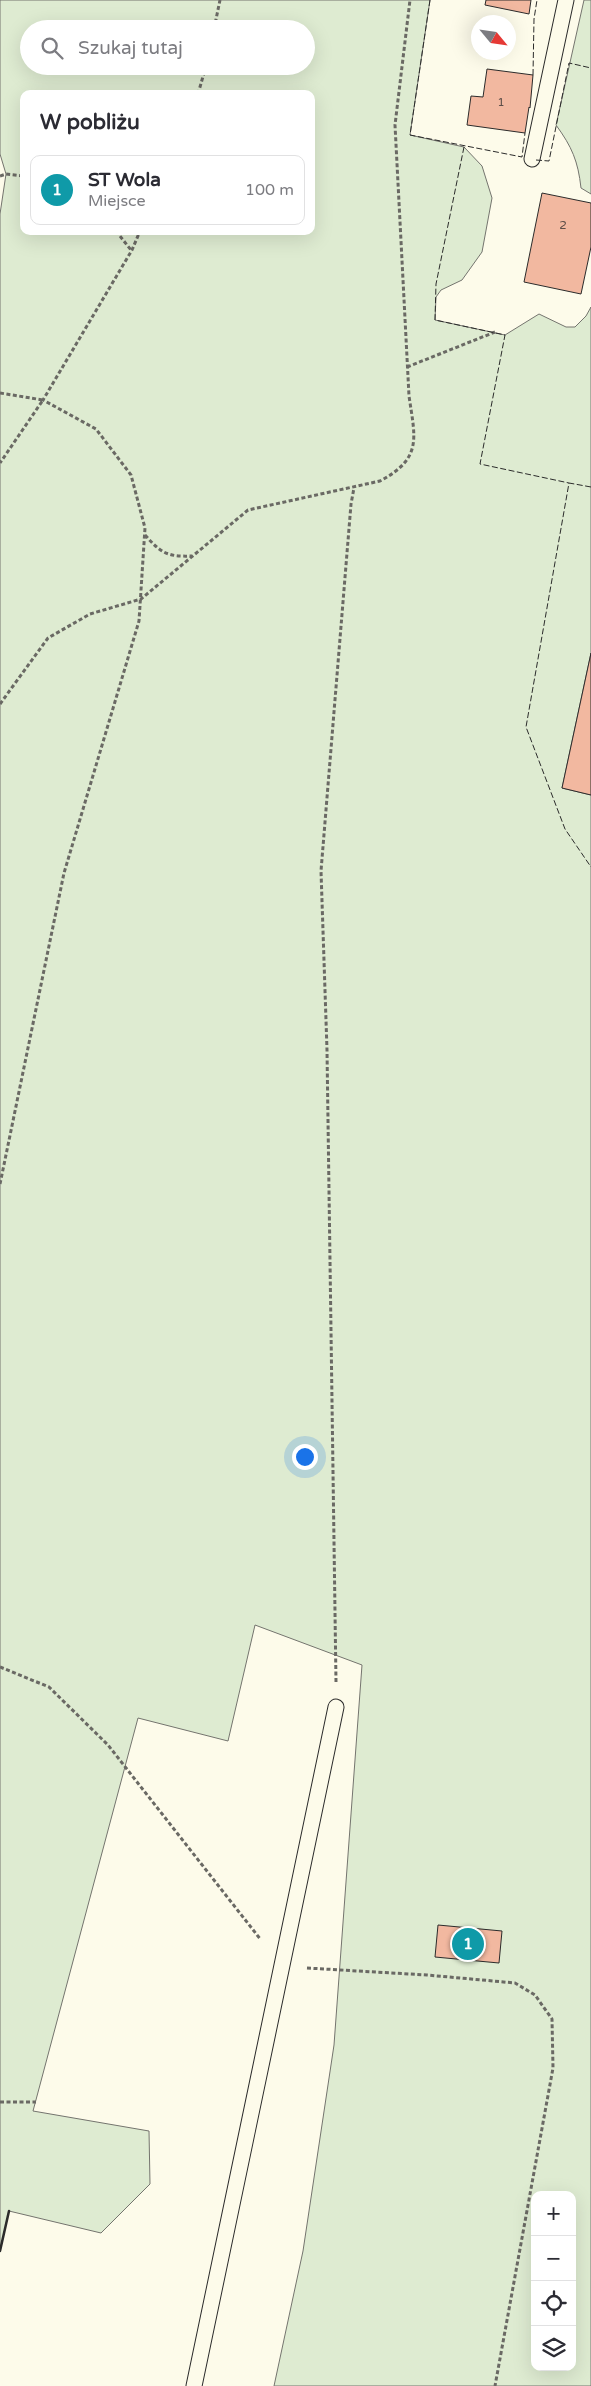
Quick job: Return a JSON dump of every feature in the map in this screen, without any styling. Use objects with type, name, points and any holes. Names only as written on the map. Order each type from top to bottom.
[{"type":"lane","points":[[532,160],[566,0]]},
{"type":"lane","points":[[194,2386],[336,1707]]},
{"type":"path","points":[[216,20],[220,0]]},
{"type":"path","points":[[0,704],[48,638],[90,614],[141,599],[248,510],[380,481],[398,471],[411,454],[415,437],[407,368],[395,125],[410,0]]},
{"type":"path","points":[[199,90],[203,75]]},
{"type":"path","points":[[0,176],[6,174],[20,176]]},
{"type":"path","points":[[119,235],[132,250]]},
{"type":"path","points":[[0,463],[43,400],[132,250],[138,235]]},
{"type":"path","points":[[407,368],[495,332]]},
{"type":"path","points":[[0,393],[43,400],[96,429],[131,475],[145,528],[139,621],[64,873],[0,1184]]},
{"type":"path","points":[[336,1707],[328,1050],[321,871],[350,514],[354,488]]},
{"type":"path","points":[[145,535],[159,551],[175,557],[193,556]]},
{"type":"path","points":[[0,1667],[49,1687],[108,1745],[282,1967],[427,1974],[515,1983],[536,1995],[552,2019],[553,2068],[495,2386]]},
{"type":"path","points":[[0,2102],[36,2102]]},
{"type":"green space","points":[[0,0],[430,0],[410,135],[464,147],[482,166],[492,198],[482,252],[462,280],[441,290],[436,297],[435,320],[505,335],[539,314],[566,327],[575,327],[586,316],[591,307],[591,653],[562,788],[591,795],[591,2386],[274,2386],[303,2251],[334,2045],[362,1665],[255,1625],[228,1741],[138,1718],[33,2111],[149,2131],[150,2184],[101,2233],[9,2211],[0,2251],[0,214],[6,174],[0,154]]},
{"type":"green space","points":[[584,0],[591,0],[591,194],[581,188],[573,155],[556,125]]},
{"type":"building","points":[[486,0],[531,0],[529,14],[485,5]]},
{"type":"building","points":[[487,69],[533,75],[530,108],[525,133],[467,125],[471,96],[483,97]]},
{"type":"building","points":[[542,193],[591,203],[591,247],[581,294],[524,282]]},
{"type":"building","points":[[591,653],[591,795],[562,788]]},
{"type":"building","points":[[438,1925],[502,1931],[499,1963],[435,1957]]},
{"type":"fence","points":[[430,0],[410,135],[522,157],[525,133]]},
{"type":"fence","points":[[533,75],[534,19],[537,0]]},
{"type":"fence","points":[[536,160],[549,161],[569,63],[591,68]]},
{"type":"fence","points":[[464,147],[436,284],[435,320],[505,335],[480,464],[569,483]]},
{"type":"fence","points":[[591,487],[569,483],[526,727],[565,829],[591,867]]},
{"type":"wall","points":[[0,2251],[9,2211]]},
{"type":"place","name":"ST Wola","points":[[468,1944]]}]
